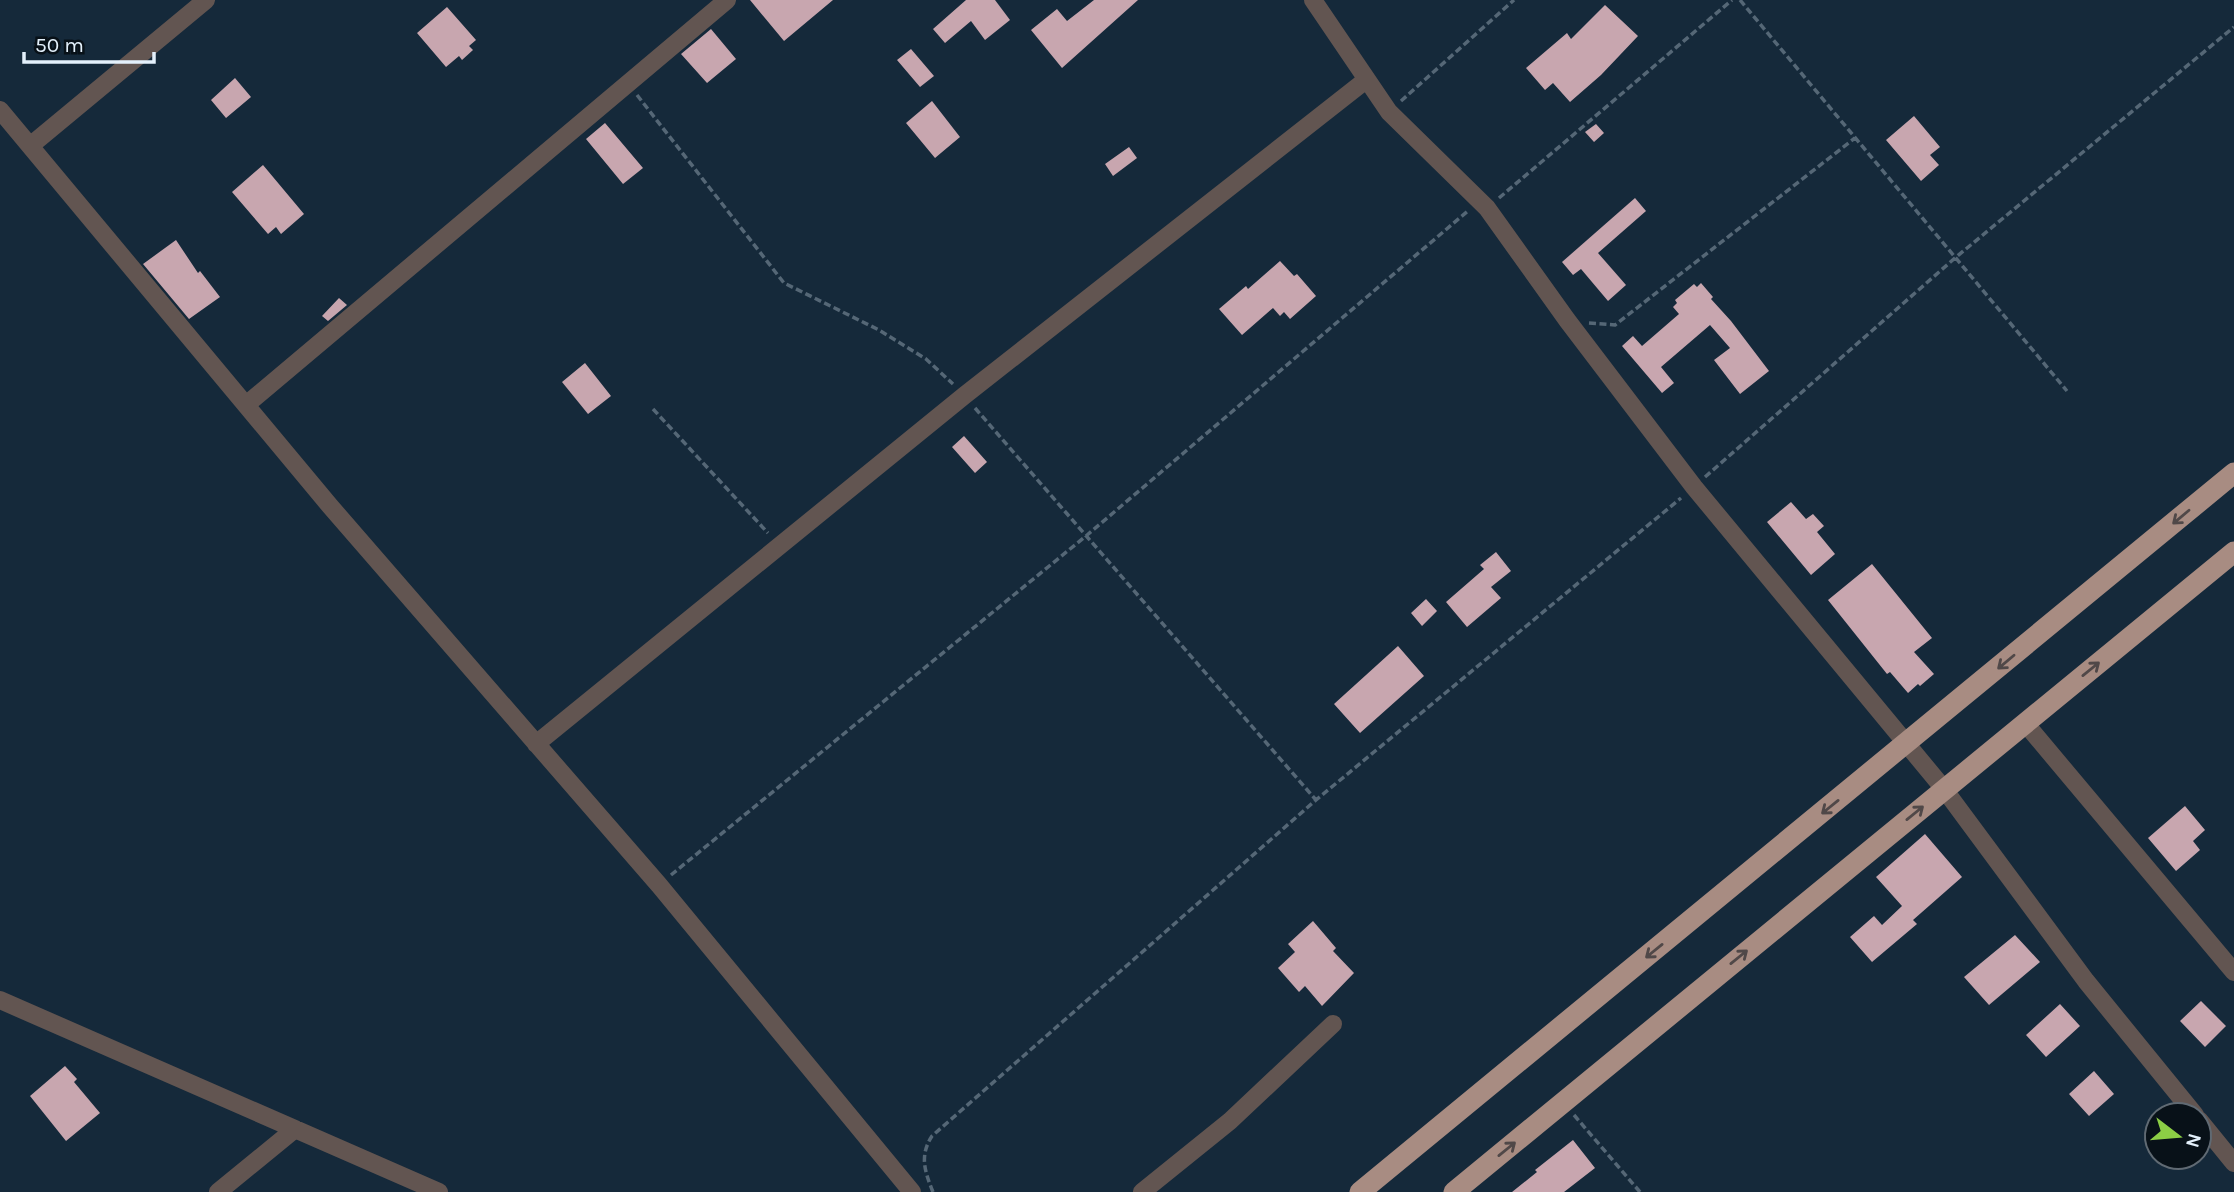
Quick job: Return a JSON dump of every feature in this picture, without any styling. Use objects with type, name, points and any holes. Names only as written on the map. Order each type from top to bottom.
[{"type":"highway","points":[[1360,1192],[2234,474]]},
{"type":"highway","points":[[1454,1192],[2234,552]]},
{"type":"street","points":[[30,146],[206,0]]},
{"type":"street","points":[[246,405],[727,0]]},
{"type":"street","points":[[1313,0],[1389,112],[1487,208],[1567,320],[1694,487],[1944,789],[2086,981],[2184,1101]]},
{"type":"street","points":[[536,744],[965,396],[1366,80]]},
{"type":"street","points":[[0,110],[246,405],[659,885],[912,1192]]},
{"type":"street","points":[[2025,723],[2234,972]]},
{"type":"street","points":[[0,1000],[439,1192]]},
{"type":"street","points":[[1142,1192],[1230,1121],[1333,1024]]},
{"type":"street","points":[[218,1192],[295,1129]]},
{"type":"street","points":[[2213,1137],[2234,1163]]},
{"type":"path","points":[[1389,112],[1514,0]]},
{"type":"path","points":[[659,885],[1086,536],[1473,207],[1487,208],[1732,0]]},
{"type":"path","points":[[1740,0],[2067,391]]},
{"type":"path","points":[[933,1192],[923,1167],[926,1146],[932,1136],[1316,800],[1694,487],[1955,258],[2234,27]]},
{"type":"path","points":[[626,83],[784,283],[879,330],[915,352],[965,396],[1316,800]]},
{"type":"path","points":[[1567,320],[1615,325],[1855,138]]},
{"type":"path","points":[[653,409],[780,546]]},
{"type":"path","points":[[1563,1102],[1640,1192]]},
{"type":"building","points":[[750,0],[833,0],[784,41]]},
{"type":"building","points":[[966,0],[995,0],[1010,20],[985,40],[971,21],[945,43],[933,29]]},
{"type":"building","points":[[1094,0],[1138,0],[1062,68],[1031,30],[1057,9],[1067,21]]},
{"type":"building","points":[[1605,5],[1638,36],[1601,75],[1570,102],[1553,83],[1545,90],[1526,68],[1567,33],[1571,39]]},
{"type":"building","points":[[447,7],[476,40],[469,46],[473,50],[462,60],[459,56],[446,67],[417,33]]},
{"type":"building","points":[[711,29],[736,59],[707,83],[681,54]]},
{"type":"building","points":[[911,49],[934,76],[920,87],[897,60]]},
{"type":"building","points":[[235,78],[251,97],[226,118],[211,100]]},
{"type":"building","points":[[932,101],[960,137],[935,158],[906,123]]},
{"type":"building","points":[[1914,116],[1940,147],[1930,155],[1939,165],[1921,181],[1886,140]]},
{"type":"building","points":[[605,123],[643,168],[623,184],[586,139]]},
{"type":"building","points":[[1596,124],[1604,133],[1594,142],[1585,132]]},
{"type":"building","points":[[1129,147],[1137,158],[1113,176],[1105,164]]},
{"type":"building","points":[[263,165],[304,214],[281,234],[276,227],[268,234],[232,192]]},
{"type":"building","points":[[1635,198],[1646,211],[1598,253],[1626,285],[1608,301],[1581,269],[1573,275],[1562,262]]},
{"type":"building","points":[[176,240],[198,273],[200,271],[220,297],[189,319],[143,264]]},
{"type":"building","points":[[1280,261],[1294,276],[1297,274],[1316,296],[1290,319],[1284,312],[1280,316],[1273,308],[1242,335],[1219,309],[1246,286],[1248,289]]},
{"type":"building","points":[[1701,283],[1769,371],[1740,394],[1714,360],[1730,348],[1710,325],[1661,367],[1674,383],[1662,393],[1622,346],[1633,336],[1642,346],[1679,314],[1673,307],[1677,303],[1675,300],[1694,284],[1697,287]]},
{"type":"building","points":[[339,298],[347,305],[328,321],[322,316]]},
{"type":"building","points":[[585,363],[611,396],[588,414],[562,382]]},
{"type":"building","points":[[964,436],[987,462],[975,473],[952,447]]},
{"type":"building","points":[[1791,502],[1806,519],[1813,514],[1824,526],[1817,532],[1835,554],[1811,575],[1767,522]]},
{"type":"building","points":[[1496,552],[1511,571],[1491,587],[1501,598],[1467,627],[1446,602],[1484,569],[1480,565]]},
{"type":"building","points":[[1872,564],[1932,638],[1914,652],[1934,674],[1908,693],[1890,672],[1887,674],[1828,600]]},
{"type":"building","points":[[1426,599],[1437,611],[1422,626],[1411,613]]},
{"type":"building","points":[[1398,646],[1424,676],[1360,733],[1334,704]]},
{"type":"building","points":[[2185,806],[2205,830],[2193,841],[2200,850],[2176,871],[2148,838]]},
{"type":"building","points":[[1925,834],[1962,877],[1913,920],[1917,924],[1872,962],[1850,937],[1874,916],[1882,925],[1902,906],[1876,877]]},
{"type":"building","points":[[1313,921],[1336,948],[1333,951],[1354,973],[1322,1006],[1305,986],[1299,992],[1278,968],[1295,952],[1288,944]]},
{"type":"building","points":[[2015,935],[2040,962],[1989,1005],[1964,977]]},
{"type":"building","points":[[2201,1001],[2226,1026],[2205,1047],[2180,1021]]},
{"type":"building","points":[[2060,1004],[2080,1026],[2046,1057],[2026,1035]]},
{"type":"building","points":[[65,1066],[77,1079],[74,1082],[100,1113],[66,1141],[30,1096]]},
{"type":"building","points":[[2094,1071],[2114,1094],[2089,1116],[2069,1094]]},
{"type":"building","points":[[1573,1140],[1595,1168],[1564,1192],[1512,1192],[1537,1172],[1535,1170]]}]
